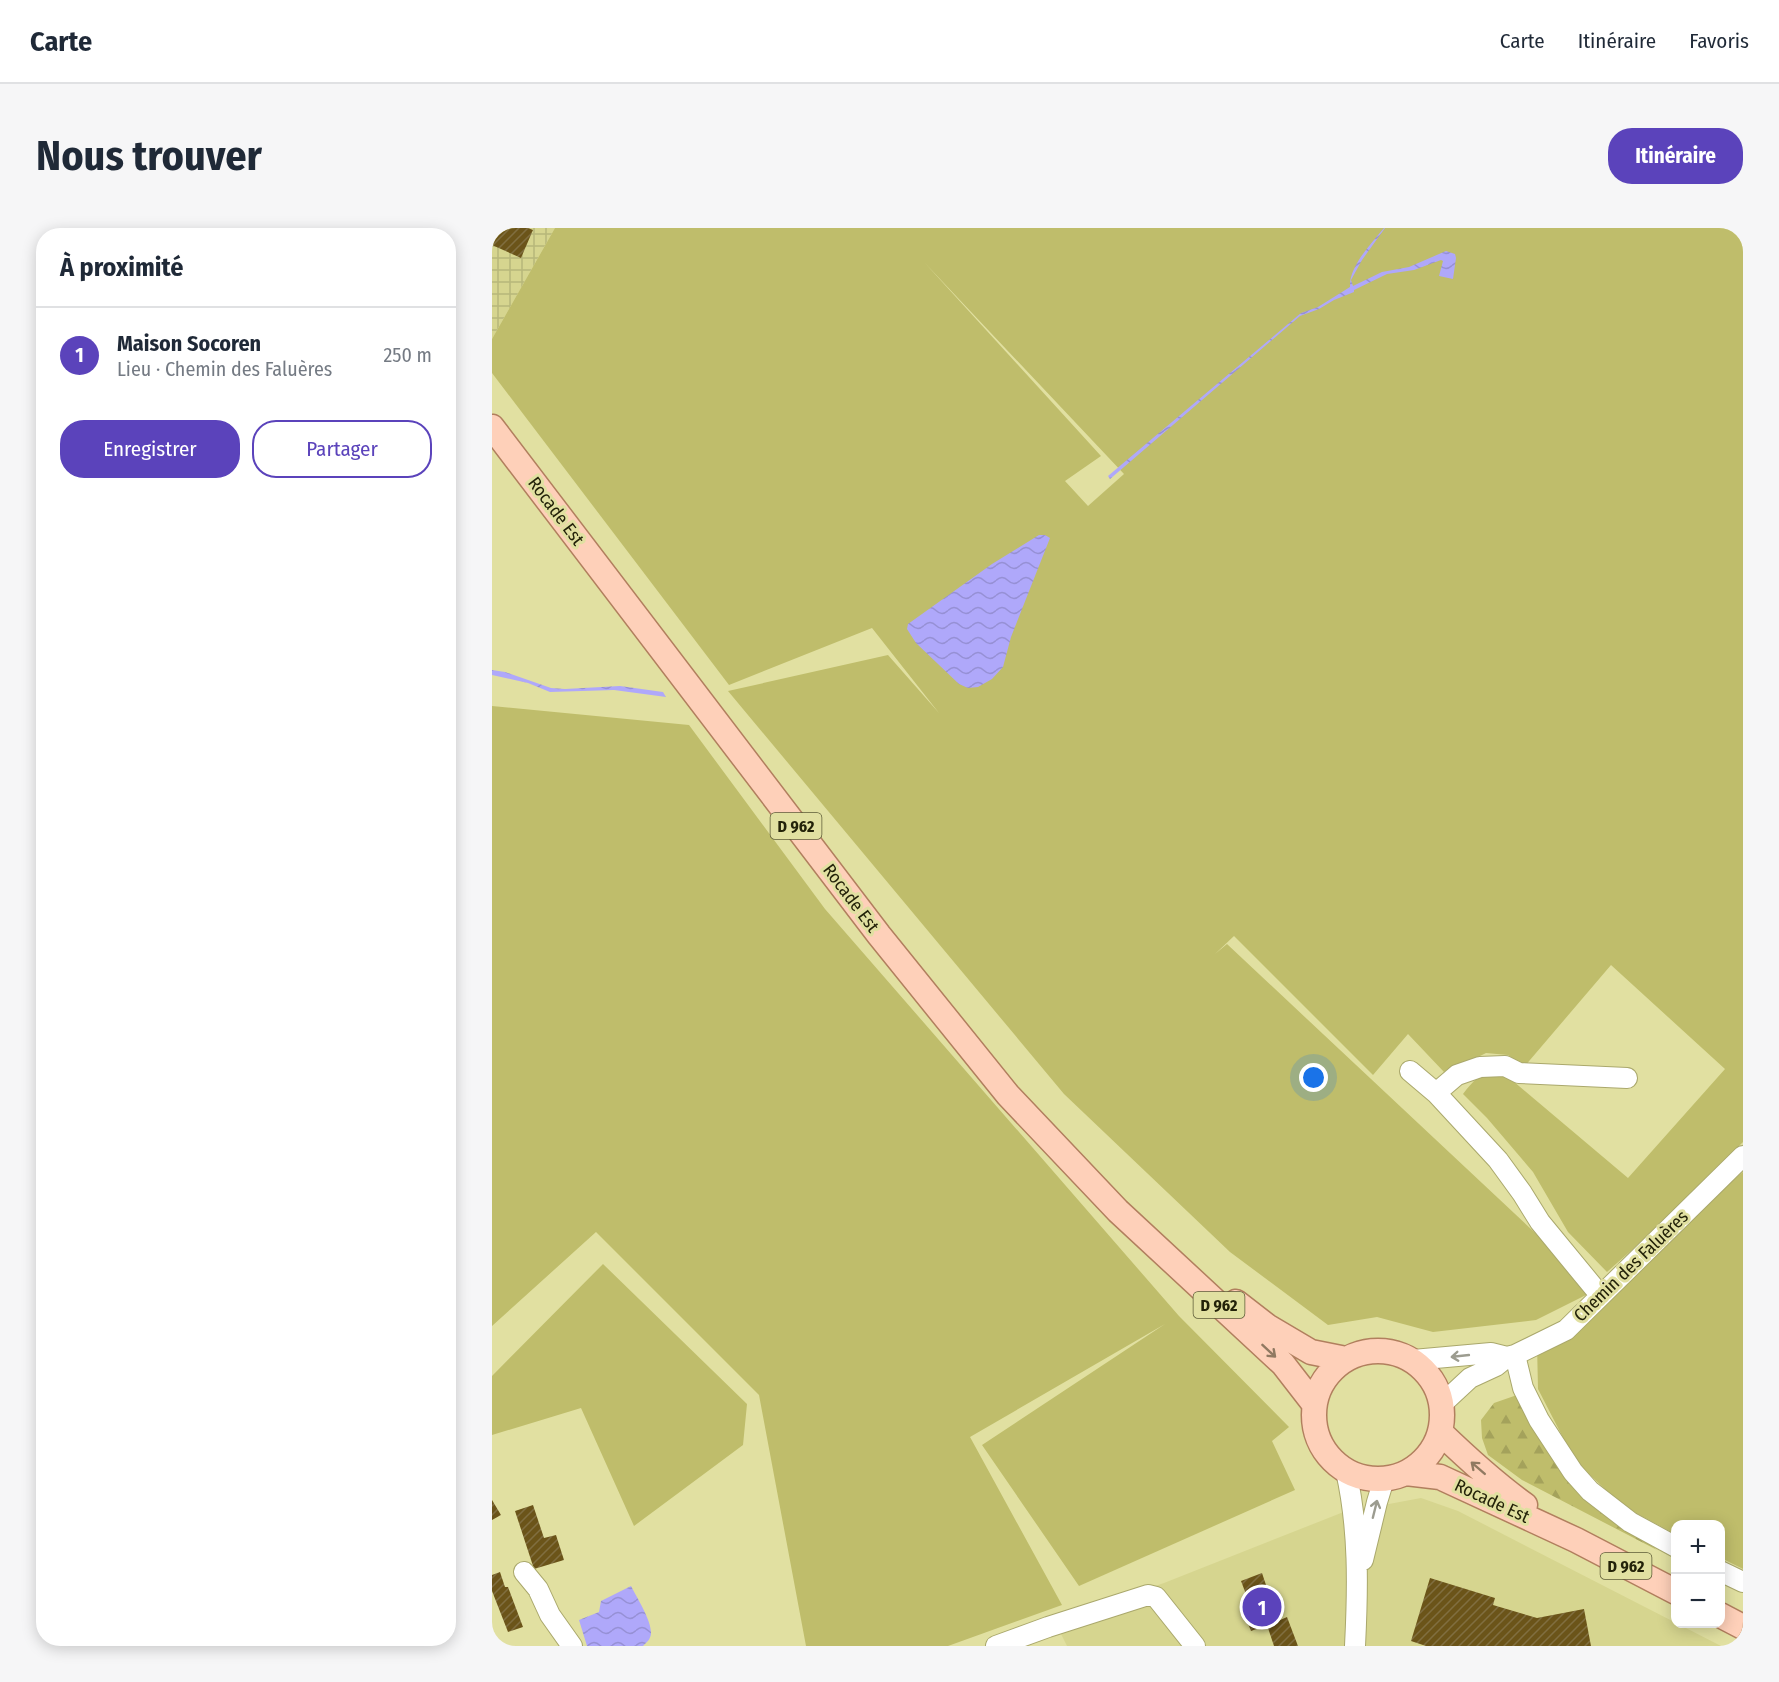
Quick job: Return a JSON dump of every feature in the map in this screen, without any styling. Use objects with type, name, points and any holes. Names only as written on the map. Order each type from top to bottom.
[{"type":"main road","name":"Rocade Est","points":[[492,427],[879,935],[1008,1095],[1118,1211],[1283,1364],[1314,1404]]},
{"type":"main road","name":"Rocade Est","points":[[1118,1211],[1267,1326],[1311,1352],[1346,1359]]},
{"type":"main road","points":[[1380,1350],[1397,1353],[1413,1360],[1426,1372],[1436,1387],[1442,1404],[1440,1432],[1432,1450],[1419,1464],[1395,1476],[1365,1479],[1346,1472],[1330,1459],[1319,1443],[1314,1424],[1314,1404],[1320,1386],[1331,1371],[1346,1359],[1362,1352],[1380,1350]]},
{"type":"main road","name":"Rocade Est","points":[[1440,1432],[1504,1490],[1576,1540]]},
{"type":"main road","name":"Rocade Est","points":[[1395,1476],[1440,1477],[1576,1540],[1671,1589]]},
{"type":"main road","points":[[1725,1618],[1743,1627]]},
{"type":"street","points":[[1436,1093],[1457,1074],[1480,1067],[1505,1066],[1519,1073],[1628,1078]]},
{"type":"street","points":[[1410,1071],[1436,1093],[1498,1160],[1540,1222],[1600,1295]]},
{"type":"street","name":"Chemin des Faluères","points":[[1442,1404],[1470,1378],[1566,1330],[1743,1156]]},
{"type":"street","points":[[1413,1360],[1491,1353],[1511,1356],[1523,1388],[1539,1420],[1573,1472],[1590,1491],[1630,1522],[1671,1544]]},
{"type":"street","points":[[1346,1472],[1352,1500],[1358,1581],[1355,1646]]},
{"type":"street","points":[[1358,1581],[1377,1502],[1395,1476]]},
{"type":"street","points":[[524,1572],[538,1589],[550,1615],[572,1646]]},
{"type":"street","points":[[1725,1573],[1743,1582]]},
{"type":"street","points":[[996,1646],[1148,1594],[1156,1597],[1195,1646]]},
{"type":"shaded area","points":[[492,228],[555,228],[492,339]]},
{"type":"shaded area","points":[[1421,1498],[1458,1511],[1671,1620],[1671,1628],[1686,1628],[1721,1646],[1067,1646],[1054,1620],[1164,1583],[1341,1513]]},
{"type":"green space","points":[[555,228],[1743,228],[1743,1142],[1662,1223],[1607,1272],[1568,1232],[1533,1172],[1487,1118],[1463,1094],[1481,1076],[1492,1073],[1506,1075],[1628,1178],[1725,1069],[1611,965],[1524,1067],[1508,1055],[1486,1053],[1444,1072],[1408,1034],[1373,1075],[1234,936],[1215,954],[1227,944],[1596,1290],[1536,1320],[1433,1332],[1377,1317],[1328,1325],[1230,1252],[1064,1094],[728,691],[888,655],[939,713],[872,628],[729,685],[492,373],[492,339]],"holes":[[[924,262],[1124,474],[1088,506],[1065,481],[1101,456]]]},
{"type":"green space","points":[[492,706],[689,725],[825,909],[1179,1316],[1289,1427],[1272,1441],[1295,1490],[1079,1586],[982,1445],[1165,1324],[970,1437],[1062,1605],[948,1646],[806,1646],[759,1395],[596,1232],[492,1326]]},
{"type":"green space","points":[[1743,1172],[1743,1569],[1725,1560],[1725,1520],[1671,1520],[1671,1532],[1623,1506],[1575,1461],[1538,1389],[1537,1344]]},
{"type":"green space","points":[[603,1264],[747,1404],[743,1445],[634,1526],[581,1408],[492,1435],[492,1376]]},
{"type":"green space","points":[[1517,1395],[1598,1504],[1657,1550],[1522,1480],[1488,1455],[1482,1438],[1481,1420],[1494,1403]]},
{"type":"water","points":[[1384,228],[1351,280],[1353,286],[1382,272],[1409,267],[1446,251],[1455,254],[1456,258],[1453,279],[1439,276],[1443,261],[1441,260],[1414,270],[1387,274],[1319,309],[1300,316],[1110,479],[1108,476],[1301,313],[1318,307],[1350,287],[1351,279],[1353,271],[1357,263]]},
{"type":"water","points":[[1039,535],[1050,538],[1011,637],[1003,667],[992,679],[978,687],[968,688],[959,684],[916,643],[907,629],[908,624],[992,564]]},
{"type":"water","points":[[492,670],[505,672],[551,688],[620,686],[663,692],[666,697],[614,690],[550,692],[528,683],[492,675]]},
{"type":"water","points":[[631,1586],[651,1629],[648,1641],[643,1646],[587,1646],[579,1620],[599,1612],[601,1601]]},
{"type":"building","points":[[493,228],[533,230],[521,258],[492,245]]},
{"type":"building","points":[[492,1500],[501,1515],[492,1520]]},
{"type":"building","points":[[533,1505],[544,1538],[556,1535],[564,1560],[534,1569],[515,1511]]},
{"type":"building","points":[[500,1572],[523,1627],[508,1632],[492,1591],[492,1575]]},
{"type":"building","points":[[1262,1573],[1278,1621],[1287,1617],[1298,1646],[1274,1646],[1267,1625],[1251,1631],[1244,1613],[1252,1610],[1241,1581]]},
{"type":"building","points":[[1430,1578],[1495,1598],[1493,1605],[1537,1618],[1584,1609],[1591,1646],[1426,1646],[1411,1641]]},
{"type":"place","name":"Maison Socoren","points":[[1262,1607]]}]
